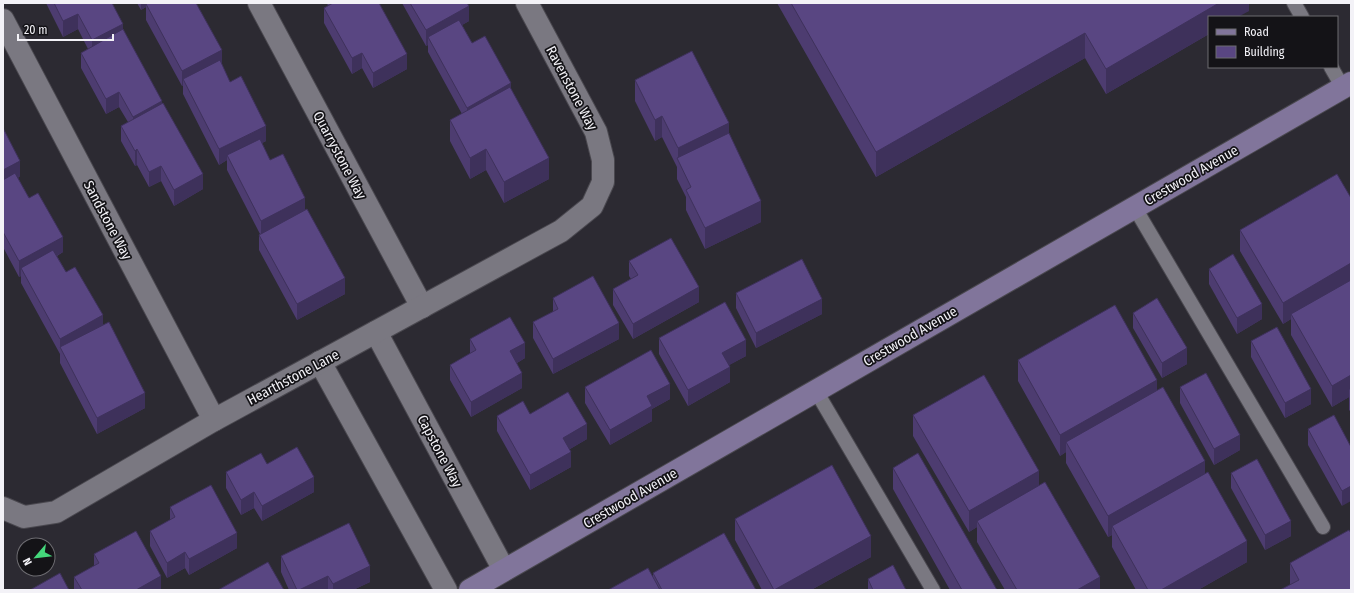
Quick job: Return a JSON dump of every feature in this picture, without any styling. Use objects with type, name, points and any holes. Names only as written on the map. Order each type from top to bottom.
[{"type":"street","name":"Quarrystone Way","points":[[259,3],[422,307]]},
{"type":"street","name":"Ravenstone Way","points":[[527,3],[596,132],[603,160],[603,182],[592,206],[578,217]]},
{"type":"street","name":"Sandstone Way","points":[[3,20],[214,420]]},
{"type":"street","name":"Crestwood Avenue","points":[[470,590],[1347,85]]},
{"type":"street","name":"Hearthstone Lane","points":[[3,508],[24,517],[56,512],[214,420],[561,231],[578,217]]},
{"type":"street","name":"Capstone Way","points":[[376,332],[504,570]]},
{"type":"street","points":[[320,362],[446,590]]},
{"type":"lane","points":[[1294,3],[1301,16]]},
{"type":"lane","points":[[1332,68],[1347,85]]},
{"type":"lane","points":[[1135,208],[1323,527]]},
{"type":"lane","points":[[816,391],[932,590]]},
{"type":"building","points":[[54,3],[112,3],[123,24],[92,40],[78,14],[63,21]]},
{"type":"building","points":[[196,3],[222,50],[182,71],[146,4]]},
{"type":"building","points":[[333,3],[379,3],[407,54],[373,73],[362,53],[352,58],[324,8]]},
{"type":"building","points":[[410,3],[467,3],[469,6],[426,30]]},
{"type":"building","points":[[791,3],[1219,3],[1106,69],[1085,33],[876,152]]},
{"type":"building","points":[[459,20],[472,43],[485,36],[511,83],[467,108],[428,37]]},
{"type":"building","points":[[123,29],[162,101],[133,117],[119,92],[106,99],[81,53]]},
{"type":"building","points":[[692,51],[729,123],[678,148],[662,116],[655,120],[635,80]]},
{"type":"building","points":[[220,60],[230,82],[241,76],[266,126],[219,149],[183,79]]},
{"type":"building","points":[[510,87],[549,158],[504,182],[486,149],[470,158],[450,120]]},
{"type":"building","points":[[163,103],[203,174],[174,190],[161,166],[149,172],[137,149],[135,151],[121,126]]},
{"type":"building","points":[[3,128],[20,161],[3,170]]},
{"type":"building","points":[[729,133],[761,201],[705,228],[686,190],[691,187],[677,158]]},
{"type":"building","points":[[260,139],[270,160],[283,154],[305,198],[261,221],[227,155]]},
{"type":"building","points":[[15,173],[29,198],[38,193],[63,237],[19,261],[3,232],[3,180]]},
{"type":"building","points":[[1337,174],[1351,198],[1351,263],[1283,303],[1240,230]]},
{"type":"building","points":[[307,209],[345,278],[297,304],[259,235]]},
{"type":"building","points":[[671,238],[699,287],[633,324],[613,289],[638,275],[629,261]]},
{"type":"building","points":[[53,250],[66,272],[75,267],[103,315],[60,339],[21,268]]},
{"type":"building","points":[[1233,254],[1262,304],[1237,318],[1209,269]]},
{"type":"building","points":[[802,259],[822,299],[756,333],[736,293]]},
{"type":"building","points":[[593,276],[619,323],[553,359],[533,322],[558,309],[553,298]]},
{"type":"building","points":[[1351,280],[1351,375],[1332,386],[1291,314]]},
{"type":"building","points":[[1157,298],[1187,348],[1162,363],[1133,313]]},
{"type":"building","points":[[725,302],[746,340],[722,353],[730,367],[688,390],[659,338]]},
{"type":"building","points":[[1115,305],[1157,380],[1060,435],[1018,360]]},
{"type":"building","points":[[510,317],[525,343],[510,351],[522,373],[471,402],[450,365],[476,350],[470,339]]},
{"type":"building","points":[[109,322],[145,393],[97,418],[60,347]]},
{"type":"building","points":[[1277,327],[1311,389],[1285,403],[1251,341]]},
{"type":"building","points":[[651,350],[670,384],[647,396],[652,406],[610,430],[585,387]]},
{"type":"building","points":[[1206,373],[1240,435],[1214,449],[1180,387]]},
{"type":"building","points":[[984,375],[1039,471],[969,511],[913,415]]},
{"type":"building","points":[[1163,387],[1205,461],[1108,516],[1066,442]]},
{"type":"building","points":[[568,392],[587,424],[563,438],[571,452],[530,475],[497,416],[523,401],[530,414]]},
{"type":"building","points":[[1334,415],[1351,447],[1351,486],[1342,491],[1308,429]]},
{"type":"building","points":[[297,447],[314,477],[262,506],[254,492],[241,500],[226,472],[261,453],[267,464]]},
{"type":"building","points":[[918,453],[997,590],[962,590],[893,468]]},
{"type":"building","points":[[1257,459],[1291,521],[1265,535],[1231,473]]},
{"type":"building","points":[[832,465],[871,536],[774,590],[735,519]]},
{"type":"building","points":[[1208,472],[1247,541],[1161,590],[1148,590],[1112,526]]},
{"type":"building","points":[[1045,482],[1100,577],[1077,590],[1017,590],[977,521]]},
{"type":"building","points":[[211,485],[237,533],[189,559],[185,552],[167,563],[150,531],[175,517],[170,507]]},
{"type":"building","points":[[349,523],[370,566],[333,584],[328,576],[297,590],[281,556]]},
{"type":"building","points":[[1349,530],[1351,533],[1351,590],[1280,590],[1299,580],[1290,563]]},
{"type":"building","points":[[136,531],[161,576],[136,590],[82,590],[74,577],[99,563],[94,554]]},
{"type":"building","points":[[724,533],[756,590],[662,590],[653,573]]},
{"type":"building","points":[[268,562],[284,590],[218,590]]},
{"type":"building","points":[[893,565],[906,590],[873,590],[868,579]]},
{"type":"building","points":[[648,568],[660,590],[608,590]]},
{"type":"building","points":[[60,573],[69,590],[30,590],[53,577],[56,577],[56,575]]}]
